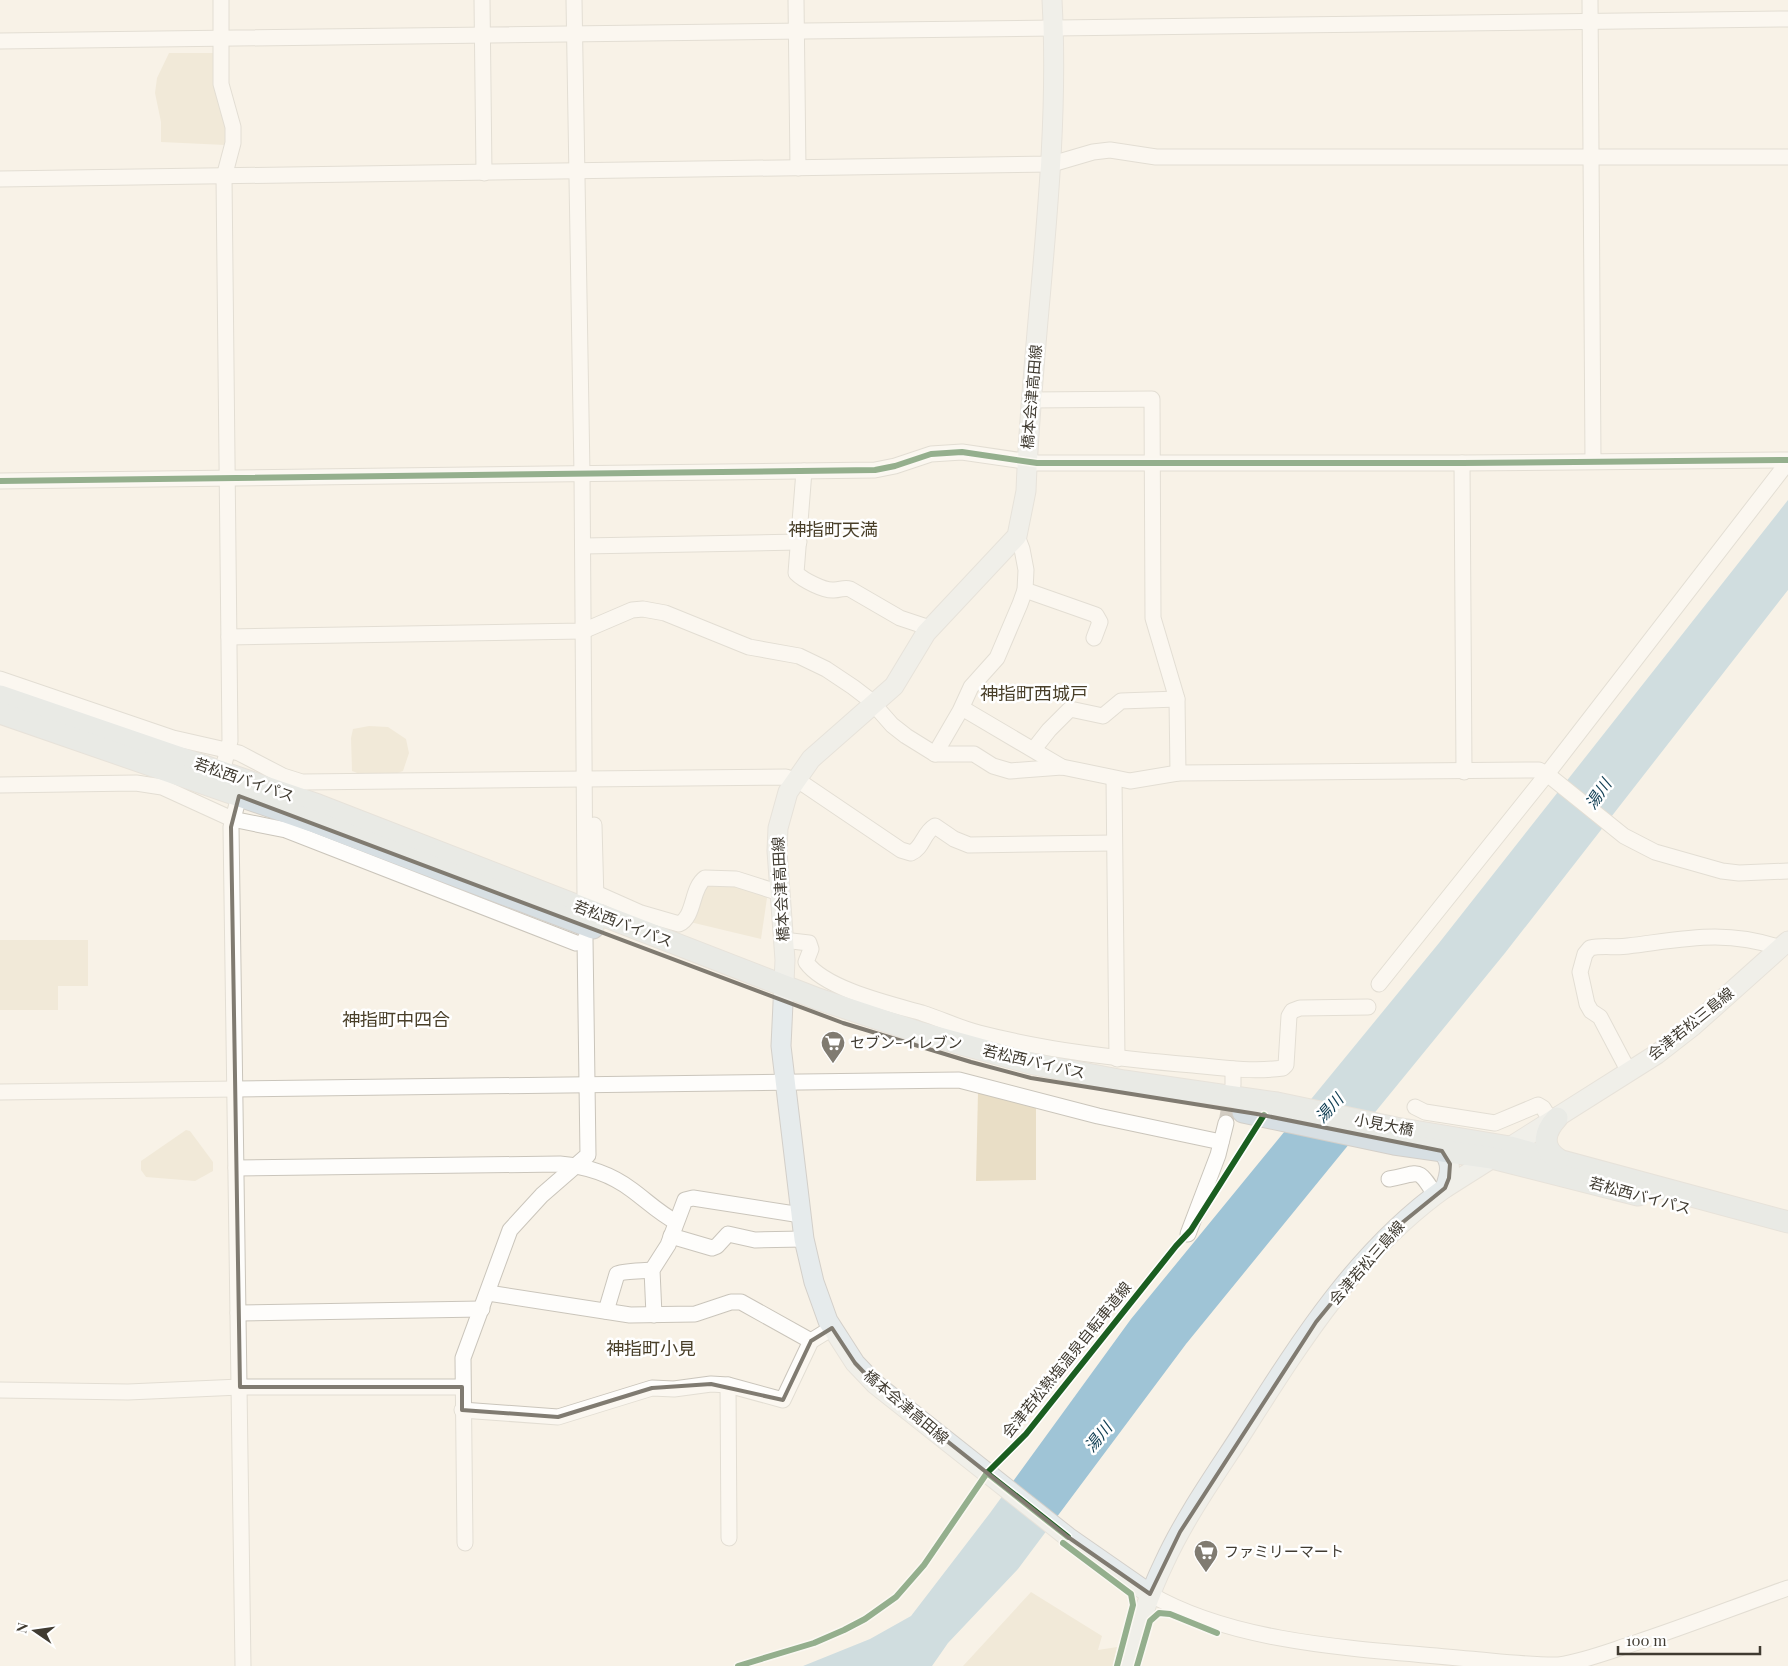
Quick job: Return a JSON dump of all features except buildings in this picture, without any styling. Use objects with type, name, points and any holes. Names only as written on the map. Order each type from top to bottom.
[{"type":"highway","name":"若松西バイパス","points":[[0,696],[318,805],[586,918]]},
{"type":"highway","name":"若松西バイパス","points":[[0,713],[586,918],[783,993],[1034,1064],[1258,1107]]},
{"type":"highway","name":"小見大橋","points":[[1258,1107],[1395,1136],[1442,1151],[1492,1158]]},
{"type":"highway","points":[[1554,1120],[1545,1138],[1550,1152],[1558,1159]]},
{"type":"highway","name":"小見大橋","points":[[1395,1136],[1510,1147]]},
{"type":"highway","name":"若松西バイパス","points":[[1510,1147],[1788,1222]]},
{"type":"highway","name":"若松西バイパス","points":[[1492,1158],[1788,1235]]},
{"type":"main road","name":"橋本会津高田線","points":[[1052,0],[1055,91],[1052,164],[1024,506],[1016,536],[930,628],[900,678],[874,704],[826,744],[794,779],[786,797],[778,828],[777,851],[783,940],[781,1046],[804,1239],[821,1306],[832,1328],[855,1363],[875,1384],[1068,1537],[1150,1594]]},
{"type":"main road","name":"会津若松三島線","points":[[1128,1666],[1150,1594],[1180,1532],[1282,1370],[1316,1322],[1387,1235],[1440,1191],[1657,1054],[1693,1026],[1784,945]]},
{"type":"main road","points":[[1440,1191],[1450,1175],[1450,1164],[1442,1151]]},
{"type":"street","points":[[220,0],[221,84],[233,127],[233,143],[224,177],[230,750],[222,772]]},
{"type":"street","points":[[482,0],[484,173]]},
{"type":"street","points":[[465,1543],[462,1410],[463,1358],[510,1230],[566,1172],[588,1155],[583,1084],[588,778],[583,631],[578,171],[574,0]]},
{"type":"street","points":[[796,0],[798,168]]},
{"type":"street","points":[[1590,0],[1593,461]]},
{"type":"street","points":[[0,40],[575,35],[1788,19]]},
{"type":"street","points":[[0,179],[1052,164],[1110,150],[1156,158],[1788,157]]},
{"type":"street","points":[[1032,400],[1152,399],[1154,463],[1153,618],[1177,699],[1178,773]]},
{"type":"street","points":[[0,481],[875,470],[946,452],[962,452],[1027,461],[1154,463],[1788,461]]},
{"type":"street","points":[[1378,984],[1547,774],[1788,461]]},
{"type":"street","points":[[1462,463],[1464,772]]},
{"type":"street","points":[[804,471],[796,573],[800,577],[827,589],[850,589],[900,618],[930,628]]},
{"type":"street","points":[[935,754],[975,682],[998,658],[1025,590],[1026,570],[1022,549],[1016,536]]},
{"type":"street","points":[[583,546],[799,542]]},
{"type":"street","points":[[1025,590],[1096,615],[1100,622],[1094,638]]},
{"type":"street","points":[[229,637],[583,631],[636,609],[665,612],[749,647],[799,656],[826,669],[874,704],[892,725],[906,736],[935,754],[974,754],[993,766],[1010,770],[1062,767],[1130,781],[1178,773],[1464,772],[1524,769],[1547,774],[1624,836],[1655,852],[1722,871],[1739,873],[1788,871]]},
{"type":"street","points":[[0,679],[172,738],[230,750],[283,776],[302,782],[786,777],[794,779],[901,850],[911,853],[916,851],[927,833],[934,826],[954,839],[969,845],[1114,843]]},
{"type":"street","points":[[1034,749],[1049,730],[1070,709],[1103,716],[1121,701],[1177,699]]},
{"type":"street","points":[[962,708],[1062,767]]},
{"type":"street","points":[[1114,779],[1117,1058]]},
{"type":"street","points":[[0,785],[136,783],[169,790],[232,819],[286,830],[586,918],[641,913],[679,924],[688,915],[700,882],[705,878],[736,879],[780,893]]},
{"type":"street","points":[[239,796],[232,819],[242,1666]]},
{"type":"street","points":[[1629,1072],[1600,1017],[1591,1011],[1587,1004],[1580,972],[1585,954],[1590,948],[1708,936],[1784,945]]},
{"type":"street","points":[[783,940],[809,943],[811,949],[806,962],[821,977],[898,1007],[955,1026],[1023,1043],[1117,1058],[1234,1069],[1283,1068],[1286,1064],[1288,1016],[1292,1011],[1300,1008],[1368,1007]]},
{"type":"street","points":[[1233,1085],[1234,1069]]},
{"type":"street","points":[[0,1092],[963,1080],[1098,1116],[1221,1142]]},
{"type":"street","points":[[1415,1107],[1425,1112],[1495,1123],[1538,1105],[1554,1120]]},
{"type":"street","points":[[1188,1234],[1226,1123]]},
{"type":"street","points":[[236,1168],[577,1165],[602,1172],[619,1182],[658,1212],[674,1229],[712,1248],[718,1246],[728,1234],[755,1240],[804,1239]]},
{"type":"street","points":[[1389,1179],[1413,1173],[1421,1175],[1440,1191]]},
{"type":"street","points":[[654,1315],[652,1270],[662,1257],[682,1205],[689,1198],[801,1215]]},
{"type":"street","points":[[606,1311],[617,1274],[620,1272],[652,1270]]},
{"type":"street","points":[[488,1293],[630,1315],[695,1314],[731,1302],[741,1302],[811,1341]]},
{"type":"street","points":[[238,1313],[482,1309]]},
{"type":"street","points":[[462,1410],[558,1417],[652,1388],[674,1389],[711,1384],[728,1385],[782,1400],[811,1341],[832,1328]]},
{"type":"street","points":[[728,1385],[728,1538]]},
{"type":"street","points":[[0,1390],[128,1392],[240,1387],[462,1387]]},
{"type":"street","points":[[1150,1594],[1170,1606],[1202,1618],[1245,1631],[1283,1638],[1407,1653],[1557,1666],[1666,1632],[1788,1588]]},
{"type":"highlighted area","points":[[239,796],[843,1023],[1031,1078],[1257,1114],[1442,1151],[1450,1164],[1449,1178],[1445,1188],[1387,1235],[1316,1322],[1180,1532],[1150,1594],[1068,1537],[875,1384],[855,1363],[832,1328],[811,1341],[783,1400],[711,1384],[652,1388],[558,1417],[462,1410],[462,1387],[240,1387],[231,827]]},
{"type":"shaded area","points":[[169,53],[215,53],[229,133],[225,145],[161,142],[161,122],[155,93],[157,78]]},
{"type":"shaded area","points":[[369,726],[388,727],[406,739],[409,753],[403,771],[391,775],[378,776],[364,775],[352,771],[351,738],[353,729]]},
{"type":"shaded area","points":[[740,882],[766,895],[761,939],[690,922],[703,883]]},
{"type":"shaded area","points":[[0,940],[88,940],[88,986],[58,986],[58,1010],[0,1010]]},
{"type":"shaded area","points":[[978,1092],[1036,1106],[1036,1180],[976,1181]]},
{"type":"shaded area","points":[[186,1130],[190,1131],[213,1162],[213,1171],[195,1181],[146,1177],[141,1170],[141,1161]]},
{"type":"shaded area","points":[[1031,1592],[1102,1636],[1098,1650],[1117,1647],[1113,1666],[963,1666]]},
{"type":"water","name":"湯川","points":[[1788,500],[1788,590],[1505,953],[1186,1344],[1018,1569],[948,1643],[932,1666],[803,1666],[870,1639],[911,1616],[990,1513],[1131,1319],[1439,943]]},
{"type":"tunnel","points":[[1226,1123],[1232,1088]]},
{"type":"cycle path","points":[[0,481],[875,470],[895,466],[931,454],[962,452],[1037,463],[1462,463],[1788,460]]},
{"type":"cycle path","name":"会津若松熱塩温泉自転車道線","points":[[738,1666],[814,1643],[844,1630],[865,1619],[896,1597],[924,1565],[987,1473],[1026,1434],[1176,1246],[1191,1230],[1264,1115]]},
{"type":"cycle path","points":[[987,1473],[1068,1537]]},
{"type":"cycle path","points":[[1063,1543],[1131,1594],[1133,1605],[1117,1666]]},
{"type":"cycle path","points":[[1137,1666],[1150,1621],[1159,1613],[1170,1614],[1217,1633]]},
{"type":"place","name":"セブン-イレブン","points":[[833,1064]]},
{"type":"place","name":"ファミリーマート","points":[[1206,1573]]},
{"type":"district","name":"神指町天満","points":[[833,530]]},
{"type":"district","name":"神指町西城戸","points":[[1034,694]]},
{"type":"district","name":"神指町中四合","points":[[396,1020]]},
{"type":"district","name":"神指町小見","points":[[651,1349]]}]
